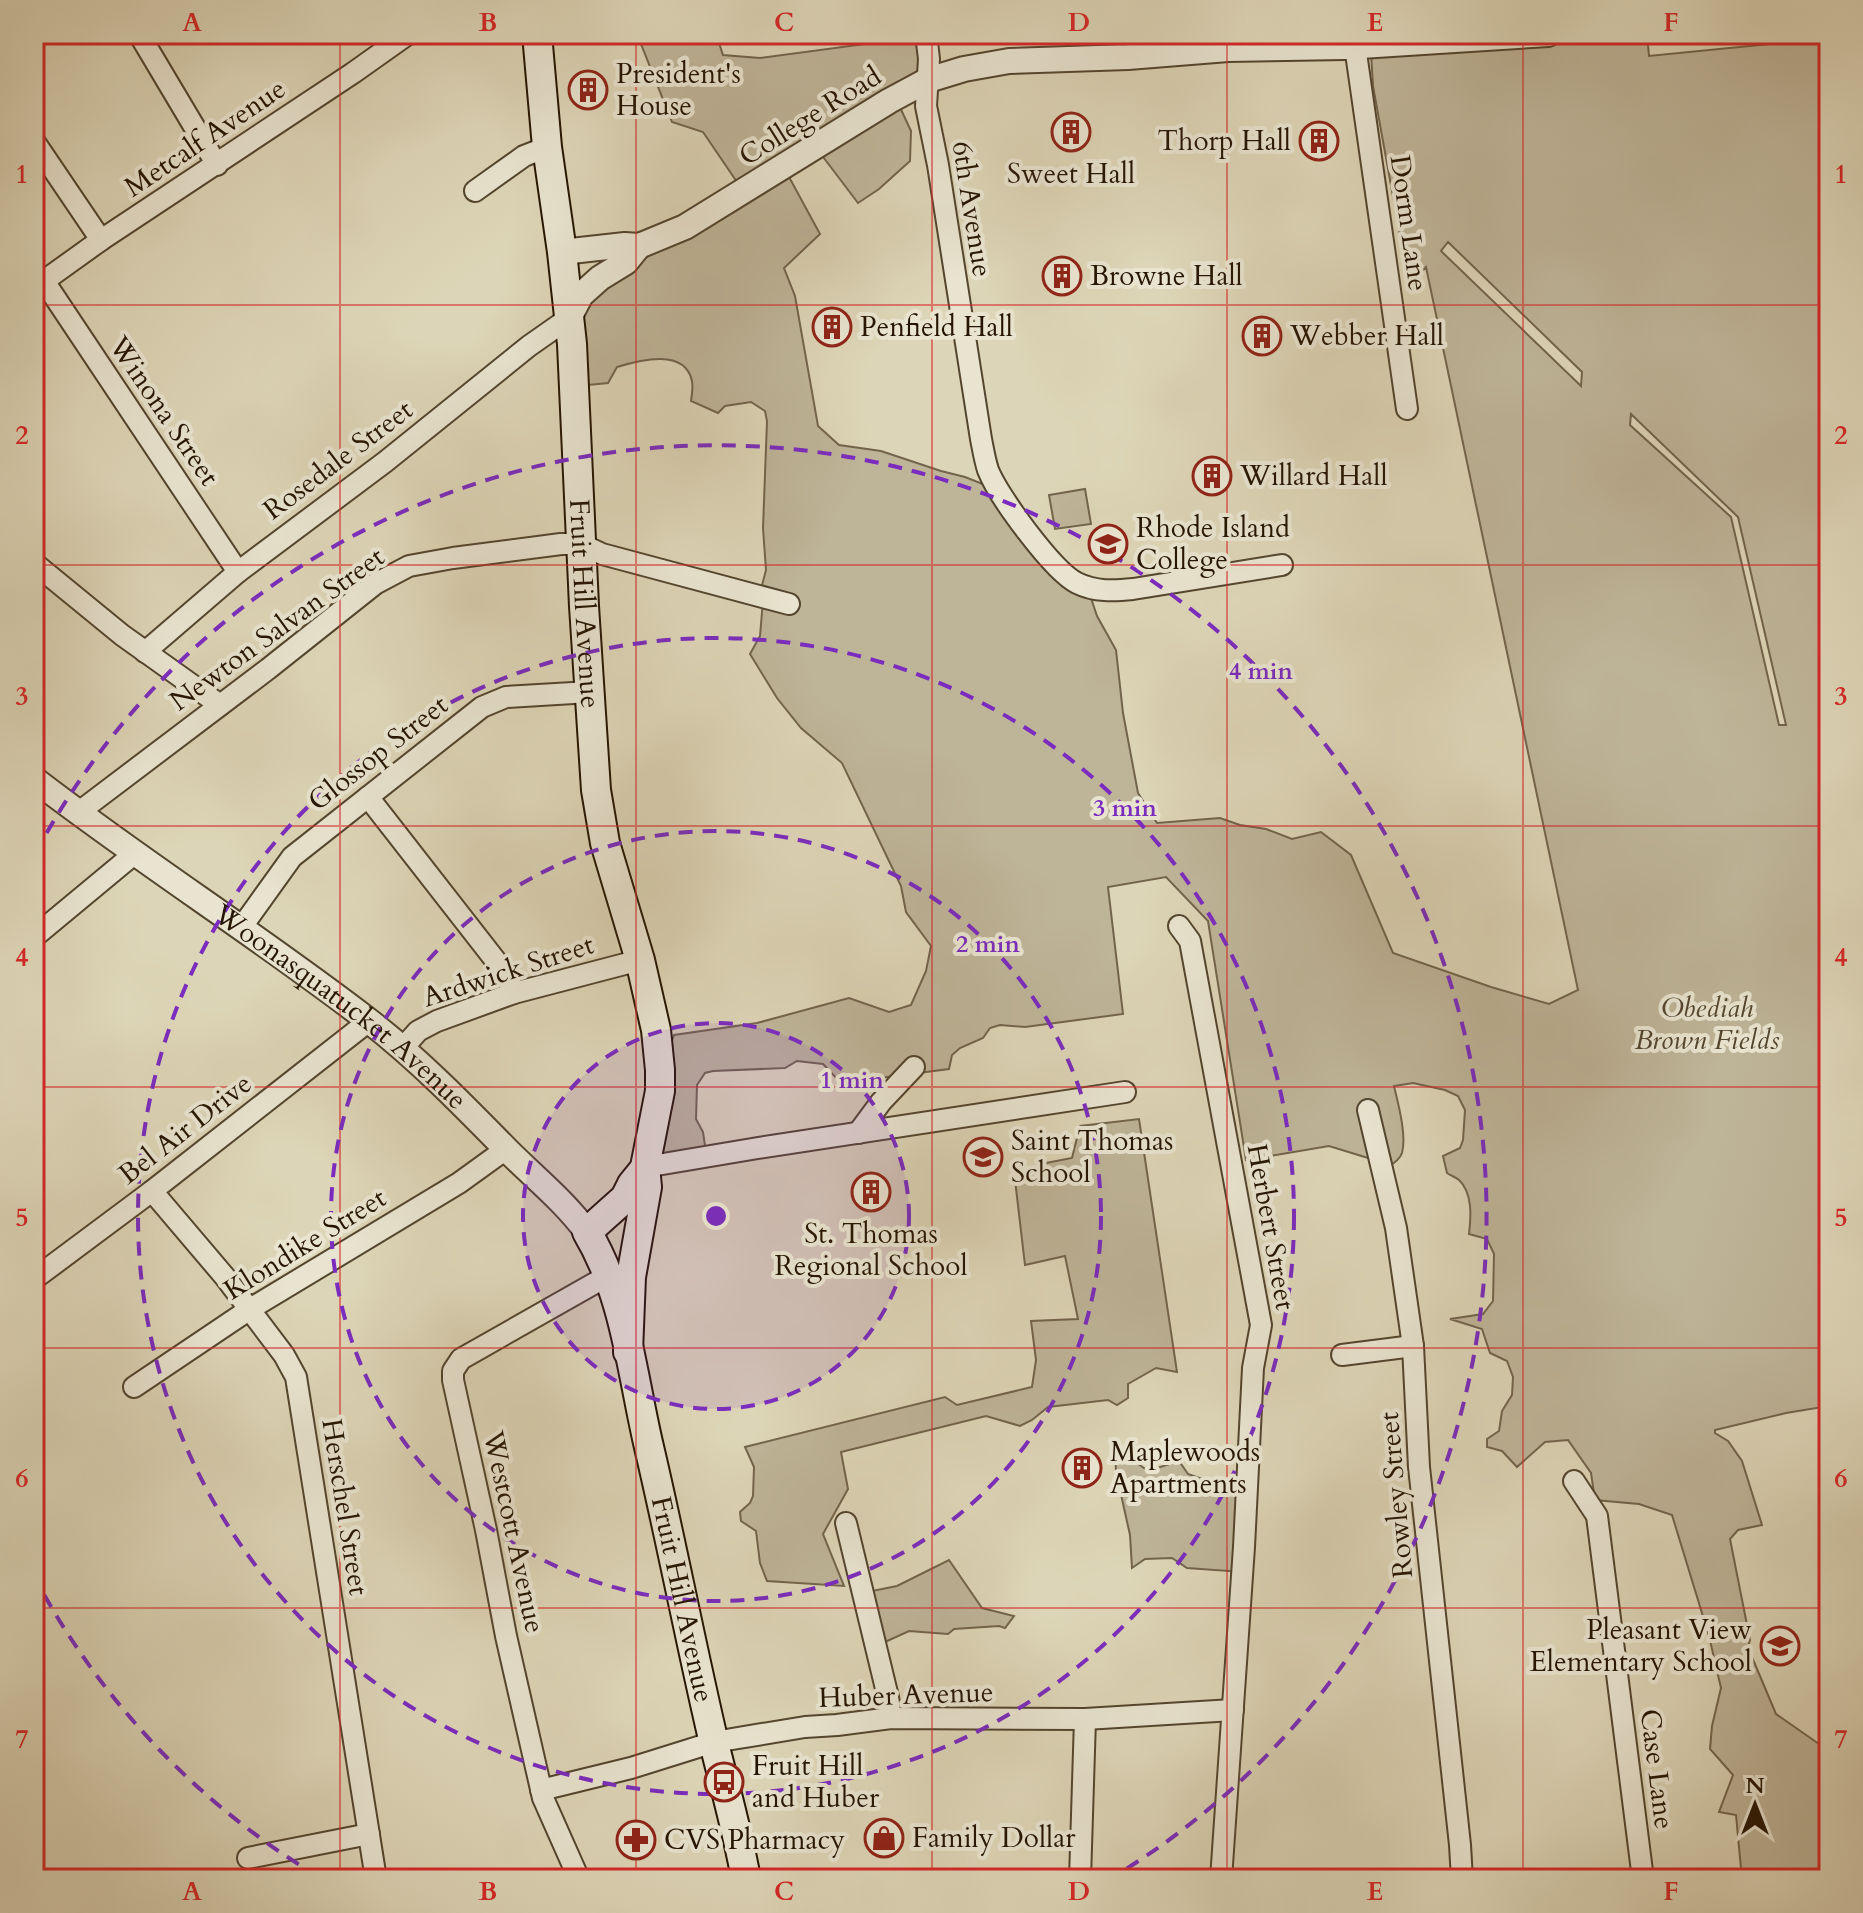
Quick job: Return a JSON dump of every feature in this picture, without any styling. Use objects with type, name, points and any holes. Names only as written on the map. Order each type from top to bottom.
[{"type":"main road","name":"Fruit Hill Avenue","points":[[537,34],[547,147],[569,318],[593,763],[605,843],[640,960],[656,1030],[660,1070],[660,1091],[645,1167],[647,1187],[631,1277],[628,1352]]},
{"type":"main road","name":"Fruit Hill Avenue","points":[[587,1232],[625,1198],[645,1167]]},
{"type":"main road","name":"Woonasquatucket Avenue","points":[[587,1232],[609,1275]]},
{"type":"main road","name":"Fruit Hill Avenue","points":[[609,1275],[624,1328],[746,1879]]},
{"type":"main road","name":"Fruit Hill Avenue","points":[[739,1846],[760,1879]]},
{"type":"street","points":[[139,34],[217,165]]},
{"type":"street","name":"Metcalf Avenue","points":[[39,284],[408,34]]},
{"type":"street","name":"6th Avenue","points":[[926,34],[929,59],[926,106],[981,439],[988,471],[1028,532],[1063,574],[1084,585],[1111,591],[1282,565]]},
{"type":"street","name":"College Road","points":[[569,318],[581,295],[600,278],[626,262],[639,246],[692,223],[889,101],[928,80],[964,69],[1009,61],[1548,34]]},
{"type":"street","name":"Dorm Lane","points":[[1355,46],[1407,409]]},
{"type":"street","points":[[34,141],[101,240]]},
{"type":"street","points":[[475,191],[524,156],[547,147]]},
{"type":"street","name":"College Road","points":[[562,252],[639,246]]},
{"type":"street","name":"Winona Street","points":[[39,284],[238,572]]},
{"type":"street","name":"Rosedale Street","points":[[145,652],[238,572],[569,318]]},
{"type":"street","name":"Newton Salvan Street","points":[[79,812],[375,584],[409,566],[561,544],[581,544]]},
{"type":"street","points":[[581,544],[602,554],[789,604]]},
{"type":"street","points":[[34,563],[122,635],[220,705]]},
{"type":"street","name":"Glossop Street","points":[[241,928],[292,857],[482,707],[506,697],[590,692]]},
{"type":"street","name":"Woonasquatucket Avenue","points":[[34,779],[369,1021],[506,1149],[572,1213],[587,1232]]},
{"type":"street","points":[[368,797],[503,970],[514,993]]},
{"type":"street","points":[[34,937],[134,854]]},
{"type":"street","name":"Herbert Street","points":[[1179,926],[1190,941],[1261,1325],[1253,1368],[1221,1879]]},
{"type":"street","name":"Ardwick Street","points":[[402,1049],[418,1031],[437,1021],[514,993],[640,960]]},
{"type":"street","name":"Bel Air Drive","points":[[34,1279],[369,1021]]},
{"type":"street","points":[[858,1133],[881,1102],[914,1067]]},
{"type":"street","points":[[645,1167],[1125,1092]]},
{"type":"street","name":"Rowley Street","points":[[1368,1110],[1396,1228],[1413,1346],[1419,1467],[1462,1879]]},
{"type":"street","name":"Klondike Street","points":[[134,1387],[250,1309],[459,1183],[506,1149]]},
{"type":"street","name":"Herschel Street","points":[[152,1191],[250,1309],[296,1377],[376,1879]]},
{"type":"street","name":"Westcott Avenue","points":[[579,1879],[541,1790],[506,1636],[453,1371],[461,1359],[609,1275]]},
{"type":"street","points":[[1342,1355],[1413,1346]]},
{"type":"street","name":"Case Lane","points":[[1574,1481],[1597,1516],[1643,1879]]},
{"type":"street","points":[[846,1523],[891,1718]]},
{"type":"street","name":"Huber Avenue","points":[[541,1790],[631,1768],[714,1742],[805,1727],[891,1718],[1085,1719],[1233,1710]]},
{"type":"street","points":[[1080,1879],[1085,1719]]},
{"type":"street","points":[[248,1858],[369,1834]]},
{"type":"green space","name":"Obediah Brown Fields","points":[[637,34],[716,34],[723,55],[760,58],[917,37],[925,66],[898,103],[911,131],[910,161],[858,203],[814,145],[782,164],[820,234],[784,268],[795,296],[818,426],[839,445],[881,451],[1003,492],[1089,592],[1097,616],[1116,650],[1123,713],[1138,793],[1157,823],[1220,818],[1292,839],[1321,832],[1351,855],[1393,953],[1549,1004],[1578,990],[1426,267],[1409,285],[1373,86],[1371,53],[1537,42],[1605,34],[1647,34],[1649,56],[1829,38],[1829,994],[1824,995],[1829,1017],[1829,1406],[1786,1413],[1715,1430],[1715,1433],[1728,1441],[1742,1461],[1762,1525],[1738,1530],[1730,1539],[1750,1640],[1748,1647],[1751,1649],[1747,1655],[1752,1657],[1776,1714],[1829,1751],[1829,1879],[1742,1879],[1736,1815],[1719,1812],[1733,1775],[1710,1749],[1721,1688],[1709,1636],[1672,1515],[1639,1504],[1595,1500],[1591,1473],[1568,1440],[1545,1442],[1517,1467],[1502,1451],[1487,1447],[1487,1439],[1499,1431],[1502,1411],[1512,1395],[1513,1377],[1507,1361],[1490,1353],[1482,1329],[1450,1319],[1483,1314],[1493,1301],[1494,1254],[1487,1239],[1469,1234],[1467,1192],[1459,1180],[1447,1173],[1443,1156],[1460,1148],[1463,1140],[1465,1110],[1458,1096],[1413,1083],[1394,1086],[1403,1146],[1400,1157],[1388,1167],[1329,1146],[1246,1160],[1208,921],[1166,877],[1108,887],[1123,1014],[1025,1027],[1000,1025],[990,1028],[983,1038],[952,1055],[949,1069],[841,1083],[823,1064],[797,1061],[785,1068],[705,1073],[697,1085],[696,1119],[703,1132],[707,1159],[654,1167],[674,1035],[757,1023],[849,998],[889,1012],[911,1005],[926,971],[931,946],[906,912],[901,886],[842,763],[801,728],[777,698],[750,654],[760,636],[763,600],[760,593],[766,570],[763,528],[765,411],[751,402],[725,406],[718,413],[691,401],[692,383],[688,371],[671,360],[627,364],[617,367],[608,383],[578,386],[566,286],[743,191],[703,132],[672,122]],"holes":[[[1448,242],[1582,372],[1581,386],[1441,251]],[[1631,414],[1738,517],[1786,725],[1779,725],[1731,517],[1630,425]]]},
{"type":"green space","points":[[1085,489],[1091,524],[1055,529],[1049,495]]},
{"type":"green space","points":[[1139,1119],[1177,1372],[1156,1368],[1128,1384],[1128,1398],[1117,1405],[1108,1400],[1048,1407],[1020,1426],[986,1416],[841,1452],[848,1489],[823,1534],[844,1586],[767,1581],[760,1563],[756,1531],[741,1521],[740,1512],[753,1496],[754,1467],[745,1447],[945,1397],[957,1405],[1032,1387],[1036,1360],[1031,1321],[1078,1319],[1065,1256],[1025,1265],[1015,1180],[1041,1164],[1072,1158],[1080,1126]]},
{"type":"green space","points":[[1115,1447],[1148,1471],[1179,1461],[1188,1474],[1205,1480],[1248,1482],[1242,1572],[1187,1568],[1172,1558],[1145,1559],[1132,1568],[1130,1535],[1116,1472]]},
{"type":"green space","points":[[949,1560],[982,1608],[1014,1616],[1005,1628],[954,1629],[948,1634],[909,1631],[885,1642],[872,1591],[897,1586]]},
{"type":"place","name":"President's House","points":[[588,90]]},
{"type":"place","name":"Sweet Hall","points":[[1071,132]]},
{"type":"place","name":"Thorp Hall","points":[[1319,141]]},
{"type":"place","name":"Browne Hall","points":[[1062,276]]},
{"type":"place","name":"Penfield Hall","points":[[832,327]]},
{"type":"place","name":"Webber Hall","points":[[1262,336]]},
{"type":"place","name":"Willard Hall","points":[[1212,476]]},
{"type":"place","name":"Rhode Island College","points":[[1108,544]]},
{"type":"place","name":"Saint Thomas School","points":[[983,1157]]},
{"type":"place","name":"St. Thomas Regional School","points":[[871,1192]]},
{"type":"place","name":"Maplewoods Apartments","points":[[1082,1468]]},
{"type":"place","name":"Pleasant View Elementary School","points":[[1780,1646]]},
{"type":"place","name":"Fruit Hill and Huber","points":[[724,1782]]},
{"type":"place","name":"Family Dollar","points":[[884,1838]]},
{"type":"place","name":"CVS Pharmacy","points":[[636,1840]]}]
